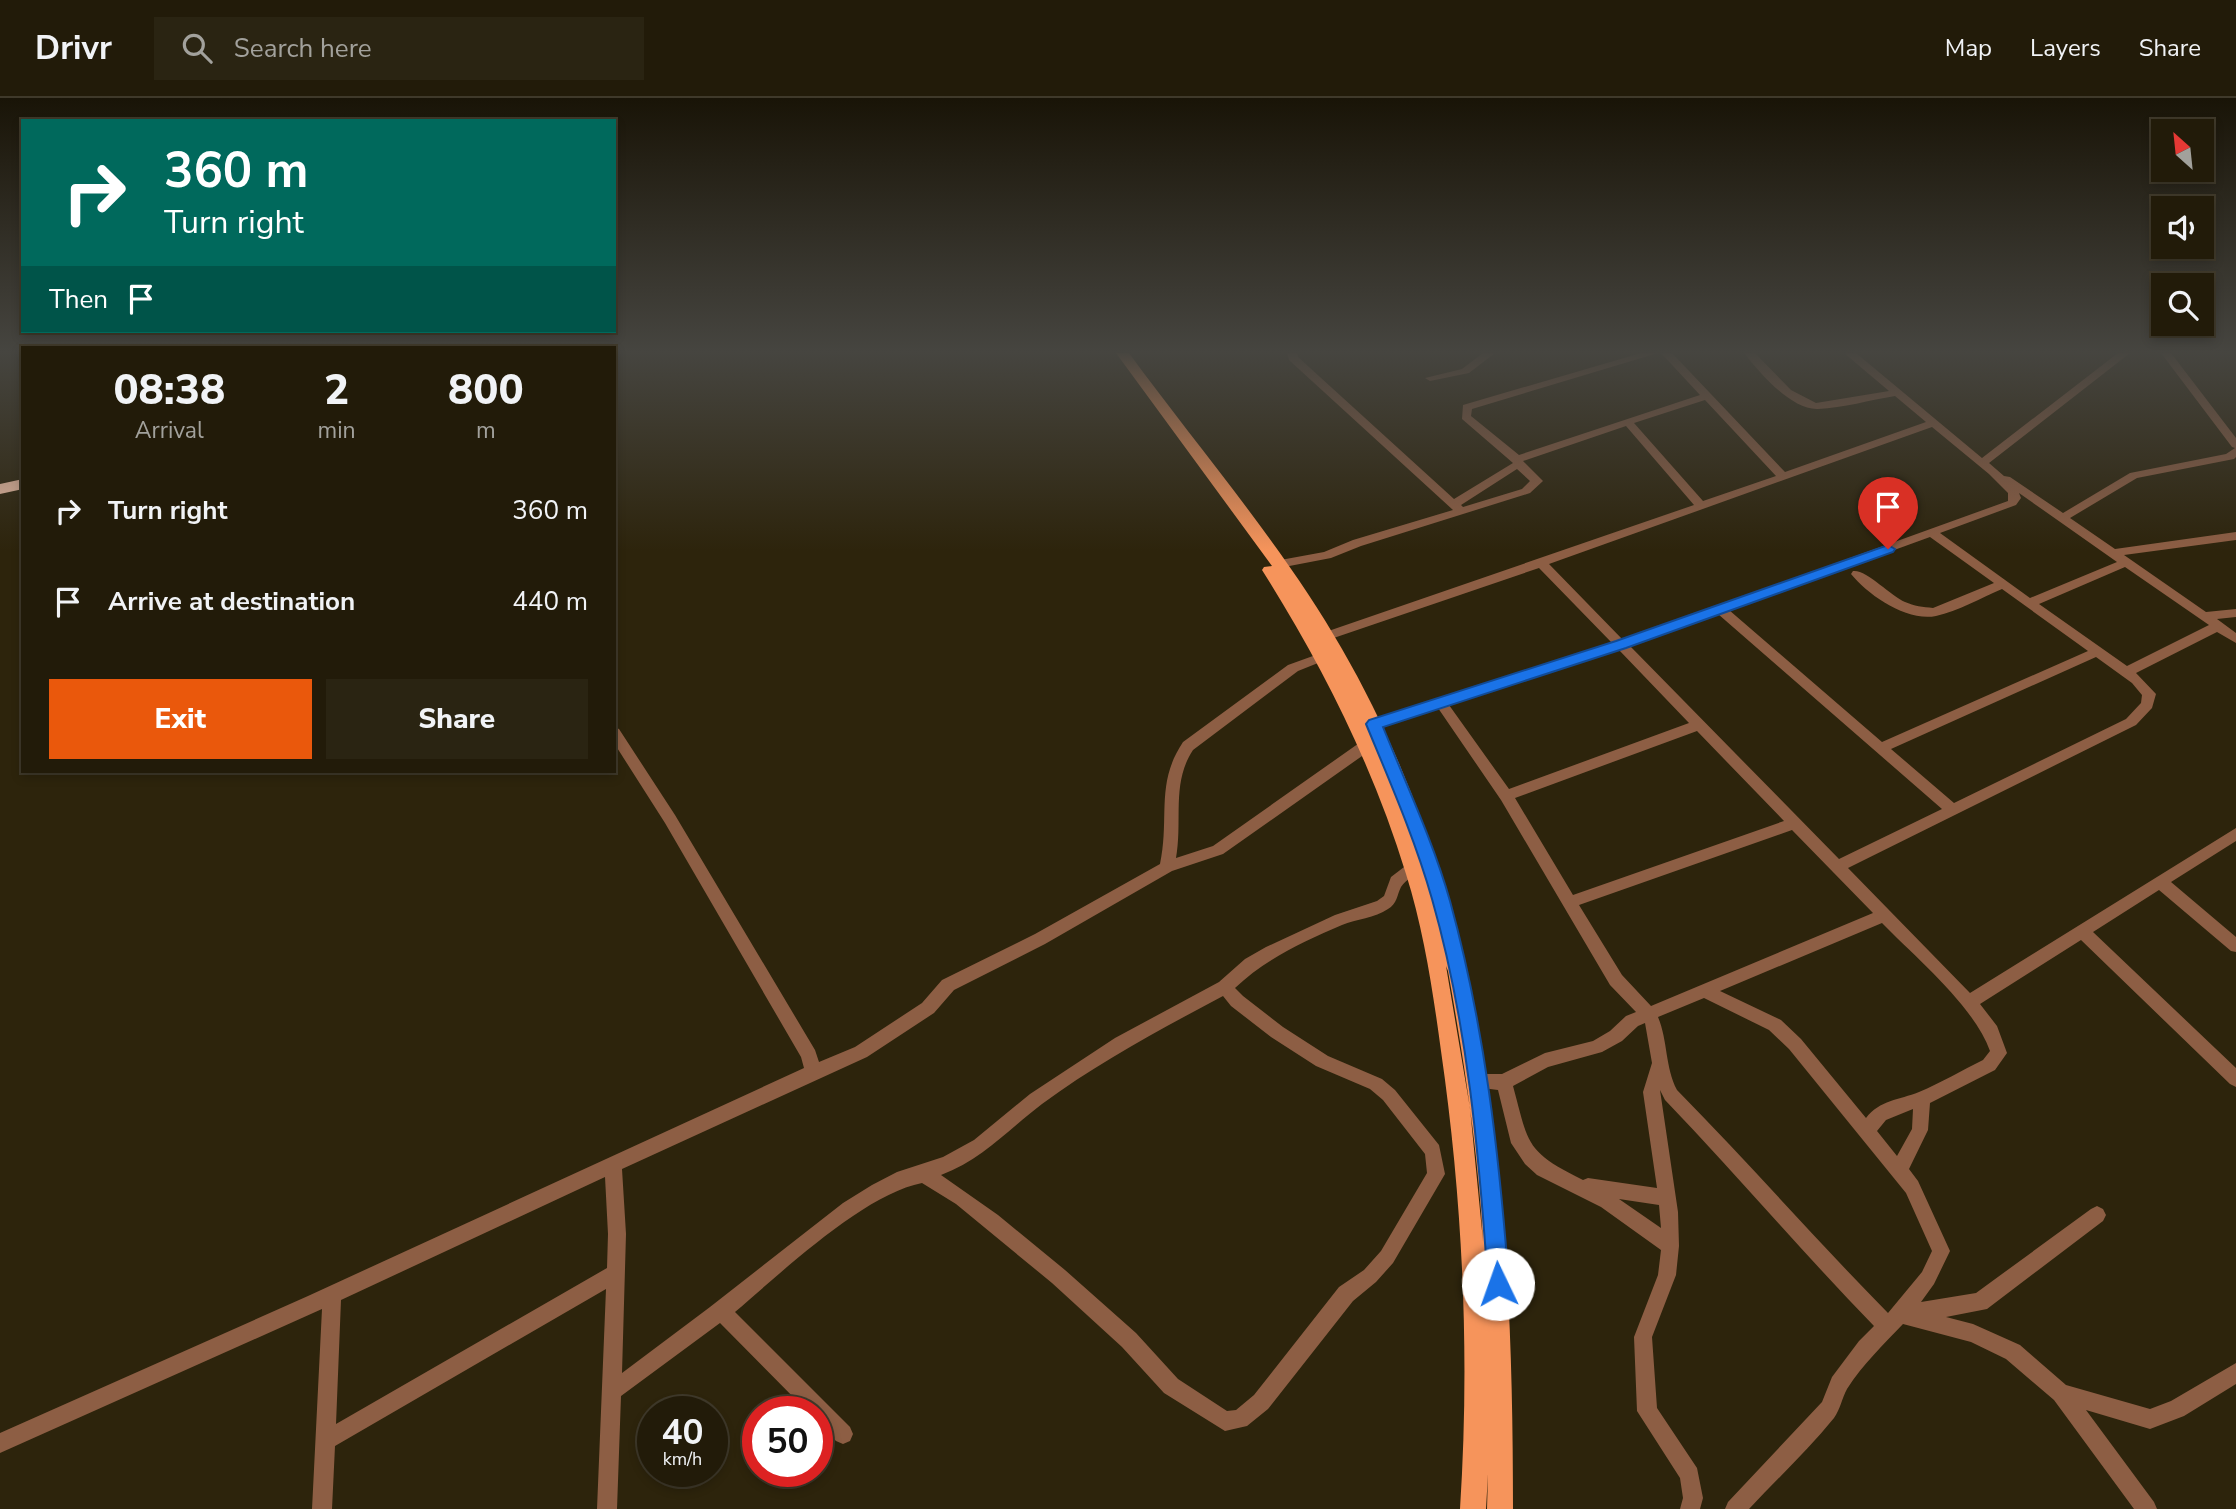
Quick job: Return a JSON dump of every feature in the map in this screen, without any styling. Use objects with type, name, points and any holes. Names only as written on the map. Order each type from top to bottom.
[{"type":"highway","points":[[0,483],[21,478]]},
{"type":"highway","points":[[0,489],[21,484]]},
{"type":"main road","points":[[1157,419],[1277,582],[1374,724],[1441,898],[1480,1082],[1497,1259],[1502,1381],[1500,1509]]},
{"type":"main road","points":[[1171,419],[1279,564],[1321,645],[1367,745],[1413,868],[1423,903],[1449,1034],[1470,1206],[1478,1387],[1473,1509]]},
{"type":"street","points":[[1360,419],[1457,507]]},
{"type":"street","points":[[1279,564],[1327,555],[1457,507],[1526,491],[1537,481],[1468,419]]},
{"type":"street","points":[[1457,507],[1518,462],[1634,419]]},
{"type":"street","points":[[1728,419],[1783,477]]},
{"type":"street","points":[[1925,419],[1993,472],[2013,492],[2015,498],[2005,507]]},
{"type":"street","points":[[1982,463],[2039,419]]},
{"type":"street","points":[[2064,517],[2134,475],[2235,450],[2213,419]]},
{"type":"street","points":[[1627,421],[1700,506]]},
{"type":"street","points":[[1167,867],[1172,832],[1171,785],[1176,761],[1188,746],[1321,645],[1541,563],[1931,424]]},
{"type":"street","points":[[1993,472],[2035,497],[2236,639]]},
{"type":"street","points":[[1441,493],[1479,490],[1500,499]]},
{"type":"street","points":[[1374,724],[1621,645],[2035,497]]},
{"type":"street","points":[[1837,867],[2131,722],[2147,705],[2149,694],[2126,672],[1933,534]]},
{"type":"street","points":[[2114,553],[2236,536]]},
{"type":"street","points":[[2029,603],[2127,562]]},
{"type":"street","points":[[1541,563],[1969,1002],[1991,1031],[1999,1053],[1989,1065],[1922,1098],[1880,1114],[1866,1132]]},
{"type":"street","points":[[1857,574],[1895,604],[1922,612],[1934,611],[2003,584]]},
{"type":"street","points":[[1719,608],[1952,810]]},
{"type":"street","points":[[2204,616],[2236,613]]},
{"type":"street","points":[[2126,672],[2218,626]]},
{"type":"street","points":[[1881,748],[2097,652]]},
{"type":"street","points":[[1441,703],[1506,796],[1616,980],[1648,1014],[1655,1029],[1660,1065],[1667,1088],[1683,1109],[1738,1164],[1798,1234],[1894,1321],[1973,1334],[2014,1352],[2061,1393],[2147,1509]]},
{"type":"street","points":[[1506,796],[1699,725]]},
{"type":"street","points":[[616,735],[763,975],[809,1055],[813,1072]]},
{"type":"street","points":[[0,1443],[332,1295],[613,1163],[861,1052],[928,1008],[948,985],[1040,939],[1167,867],[1218,850],[1367,745]]},
{"type":"street","points":[[1570,902],[1795,824]]},
{"type":"street","points":[[1969,1002],[2236,834]]},
{"type":"street","points":[[610,1392],[649,1367],[812,1237],[878,1191],[948,1164],[980,1146],[1036,1099],[1121,1043],[1225,987],[1250,964],[1271,951],[1340,919],[1382,906],[1390,899],[1396,881],[1413,868]]},
{"type":"street","points":[[2160,882],[2236,946]]},
{"type":"street","points":[[1480,1082],[1504,1082],[1545,1060],[1595,1047],[1616,1036],[1632,1021],[1884,915]]},
{"type":"street","points":[[2082,931],[2236,1079]]},
{"type":"street","points":[[920,1174],[938,1180],[1014,1241],[1130,1341],[1164,1380],[1189,1400],[1207,1407],[1225,1421],[1240,1419],[1261,1402],[1346,1294],[1370,1276],[1387,1257],[1436,1174],[1433,1151],[1389,1095],[1376,1084],[1322,1061],[1277,1032],[1237,1001],[1225,987]]},
{"type":"street","points":[[1703,990],[1775,1025],[1795,1044],[1899,1170],[1923,1206],[1941,1251],[1928,1278],[1894,1321],[1866,1348],[1839,1384],[1829,1409],[1735,1509]]},
{"type":"street","points":[[1660,1065],[1651,1092],[1667,1198],[1670,1246],[1667,1275],[1643,1337],[1647,1411],[1690,1475],[1693,1498],[1690,1509]]},
{"type":"street","points":[[1504,1082],[1520,1143],[1543,1169],[1577,1185],[1628,1215],[1670,1246]]},
{"type":"street","points":[[1899,1170],[1920,1130],[1922,1098]]},
{"type":"street","points":[[607,1509],[617,1234],[613,1163]]},
{"type":"street","points":[[1577,1185],[1667,1198]]},
{"type":"street","points":[[1894,1321],[1980,1302],[2096,1215]]},
{"type":"street","points":[[325,1441],[615,1273]]},
{"type":"street","points":[[322,1509],[332,1295]]},
{"type":"street","points":[[721,1311],[843,1434]]},
{"type":"street","points":[[2061,1393],[2150,1419],[2177,1409],[2236,1373]]},
{"type":"route","points":[[1498,1284],[1489,1154],[1478,1065],[1463,993],[1441,898],[1374,724],[1621,645],[1888,549]]}]
